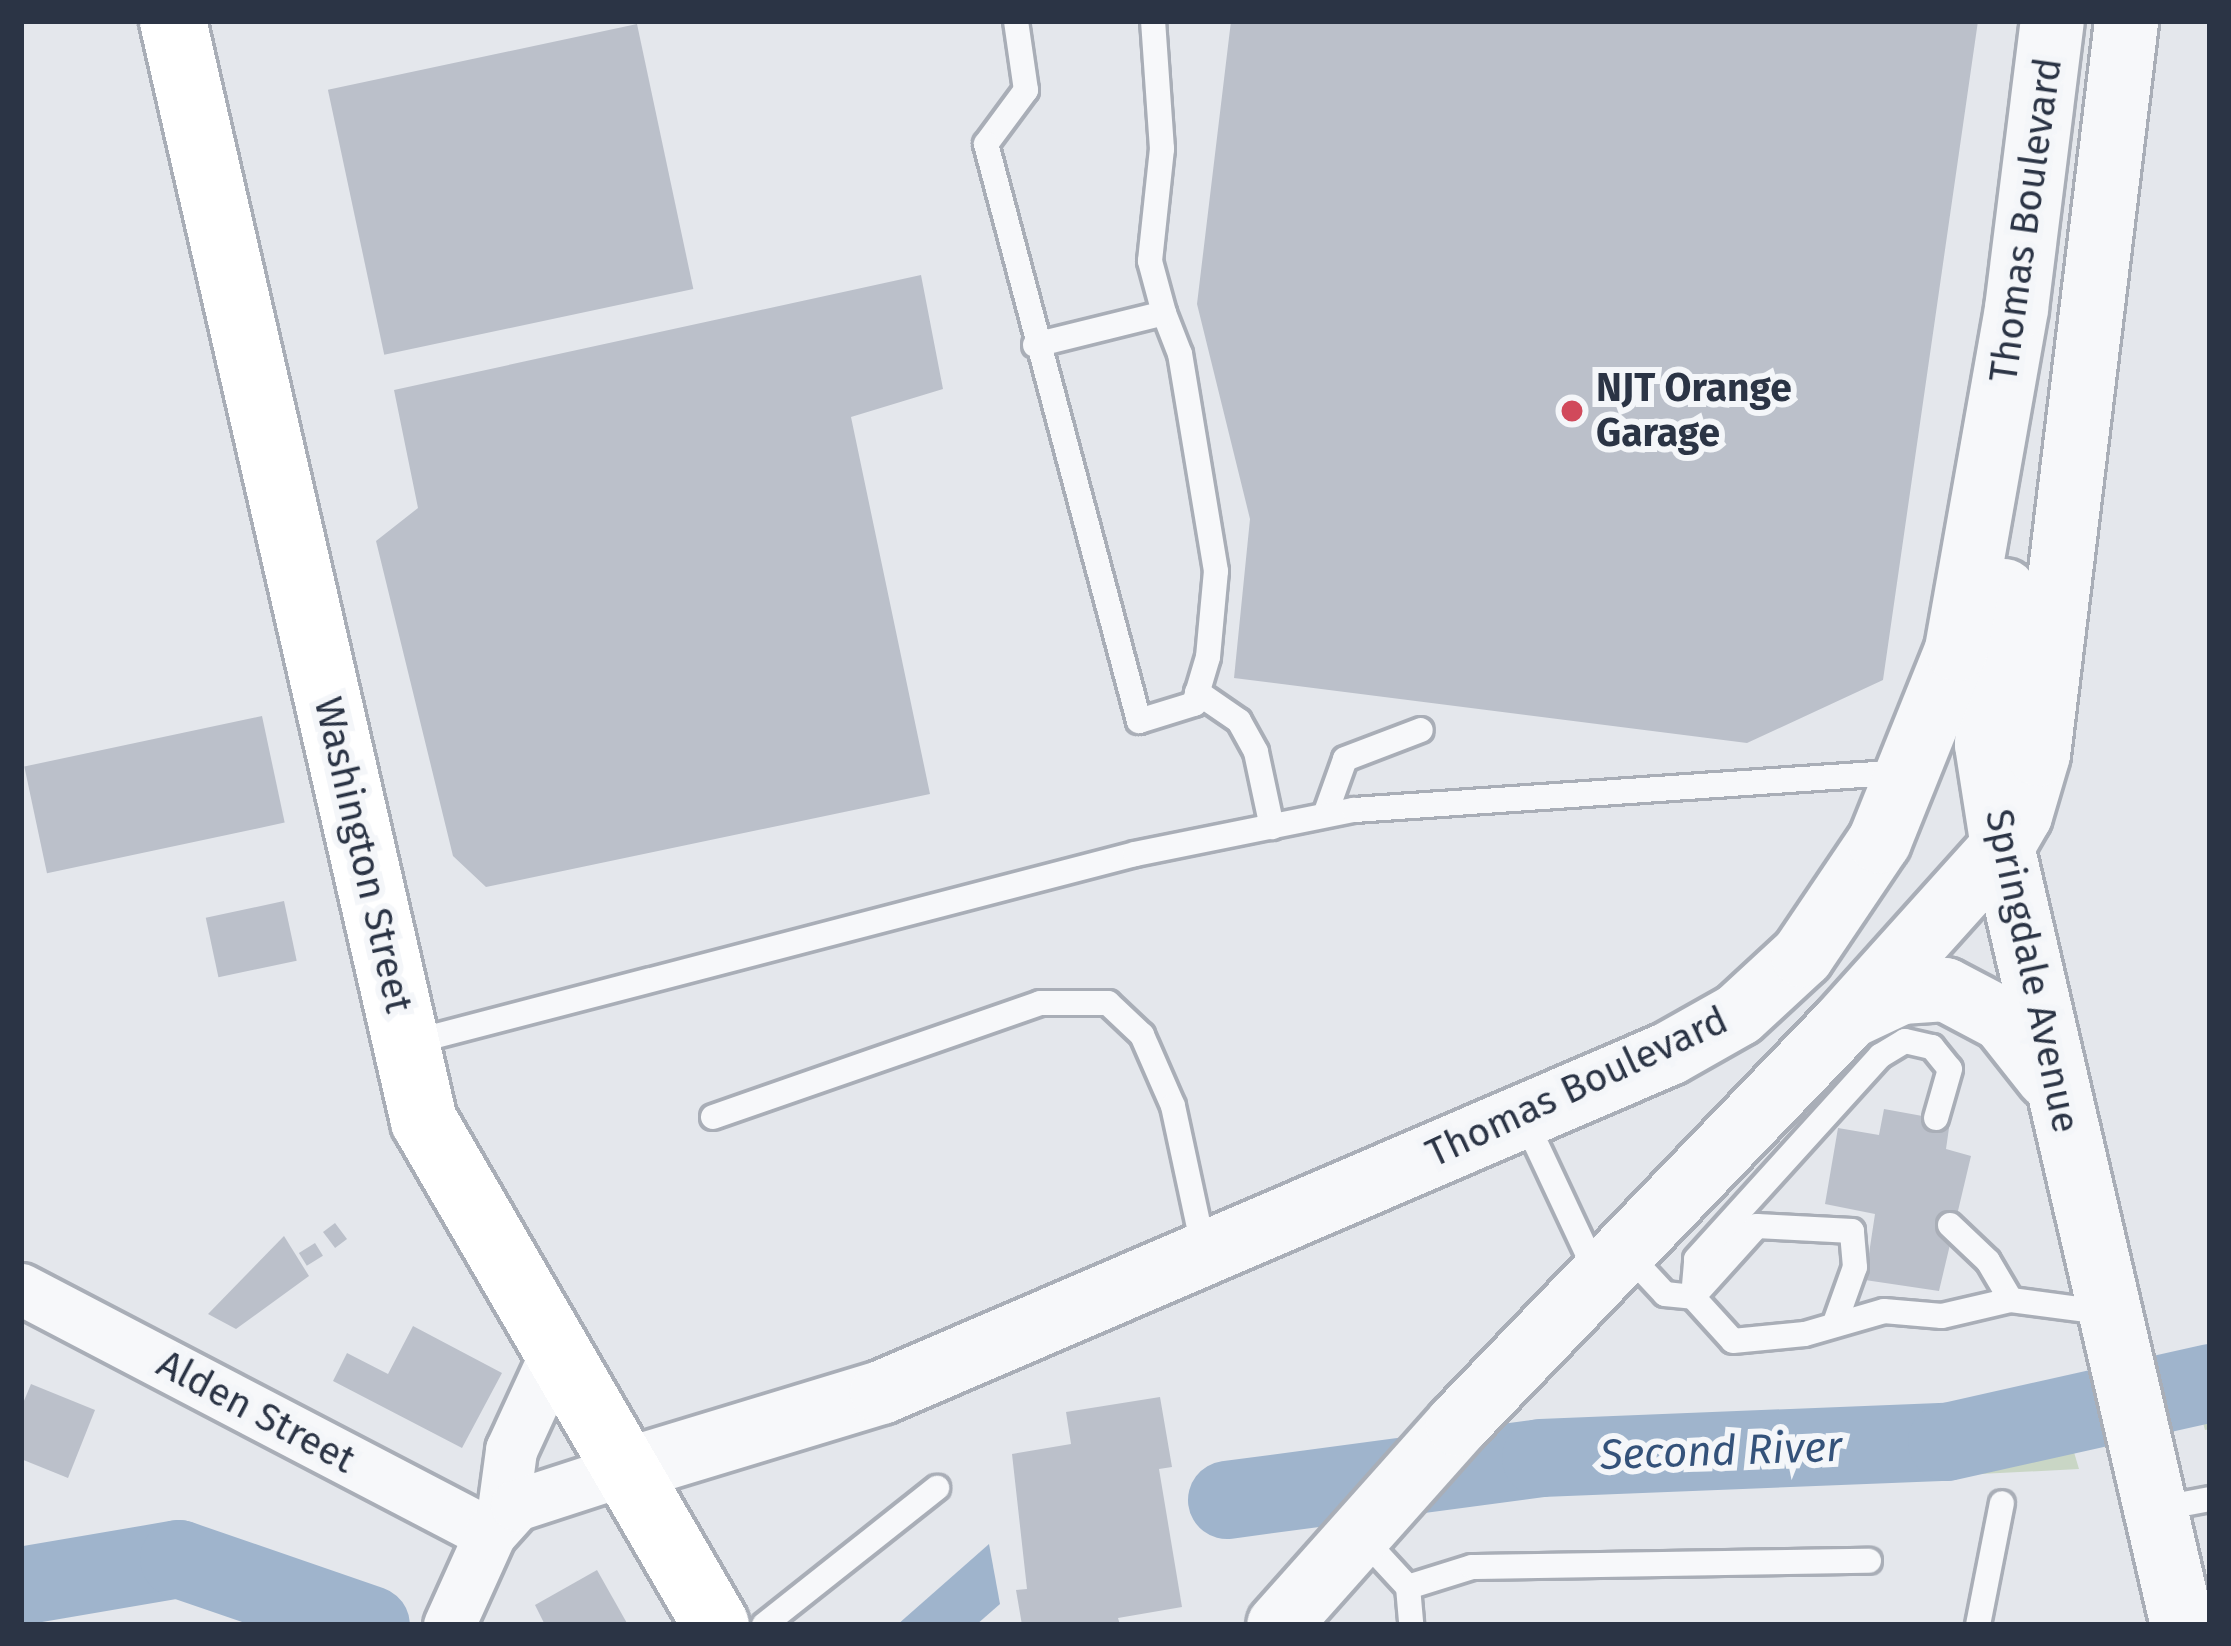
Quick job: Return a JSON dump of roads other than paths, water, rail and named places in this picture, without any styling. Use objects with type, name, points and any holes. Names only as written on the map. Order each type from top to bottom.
[{"type":"main road","name":"Washington Street","points":[[173,21],[424,1121],[716,1625]]},
{"type":"street","points":[[187,21],[191,104]]},
{"type":"street","name":"Thomas Boulevard","points":[[624,1470],[863,1399],[1669,1053],[1771,986],[1830,921],[1910,772],[1968,602],[2017,308],[2052,21]]},
{"type":"street","name":"Thomas Boulevard","points":[[1278,1625],[1363,1524],[1842,1024],[2002,847],[2038,754],[2126,21]]},
{"type":"street","name":"Springdale Avenue","points":[[2017,308],[2022,451],[1986,745],[2002,847],[2110,1321],[2171,1498],[2182,1625]]},
{"type":"street","points":[[1842,1024],[1879,999],[1945,989],[2002,1019],[2056,1089]]},
{"type":"street","name":"Alden Street","points":[[21,1289],[496,1526]]},
{"type":"street","points":[[449,1625],[496,1526],[511,1450],[556,1352]]},
{"type":"street","points":[[496,1526],[536,1493],[624,1470]]},
{"type":"lane","points":[[1016,21],[1026,90],[986,144],[1035,345],[1139,721],[1193,704],[1216,572],[1180,354],[1150,261],[1162,148],[1153,21]]},
{"type":"lane","points":[[1035,345],[1164,313]]},
{"type":"lane","points":[[1197,692],[1239,721],[1256,752],[1272,826]]},
{"type":"lane","points":[[1325,815],[1345,759],[1420,730]]},
{"type":"lane","points":[[406,1044],[1135,854],[1325,815],[1852,769],[1910,772]]},
{"type":"lane","points":[[713,1117],[1040,1003],[1108,1003],[1142,1035],[1173,1106],[1204,1253]]},
{"type":"lane","points":[[1694,1298],[1696,1258],[1880,1056],[1905,1041],[1932,1047],[1950,1069],[1936,1118]]},
{"type":"lane","points":[[1522,1116],[1611,1263],[1665,1294],[1694,1298],[1732,1341],[1805,1334],[1836,1320],[1885,1311],[1942,1316],[2011,1300],[2110,1321]]},
{"type":"lane","points":[[1694,1298],[1757,1226],[1852,1231],[1855,1267],[1836,1320]]},
{"type":"lane","points":[[1949,1226],[1988,1261],[2011,1300]]},
{"type":"lane","points":[[764,1625],[937,1488]]},
{"type":"lane","points":[[1978,1625],[2002,1503]]},
{"type":"lane","points":[[1363,1524],[1408,1587],[1411,1625]]},
{"type":"lane","points":[[1408,1587],[1472,1567],[1869,1561]]},
{"type":"water","points":[[989,1544],[1000,1604],[976,1625],[897,1625]]},
{"type":"waterway","name":"Second River","points":[[1227,1500],[1541,1458],[1947,1442],[2210,1383]]},
{"type":"waterway","name":"Second River","points":[[21,1586],[179,1559],[371,1625]]},
{"type":"place","name":"NJT Orange Garage","points":[[1572,411]]}]
